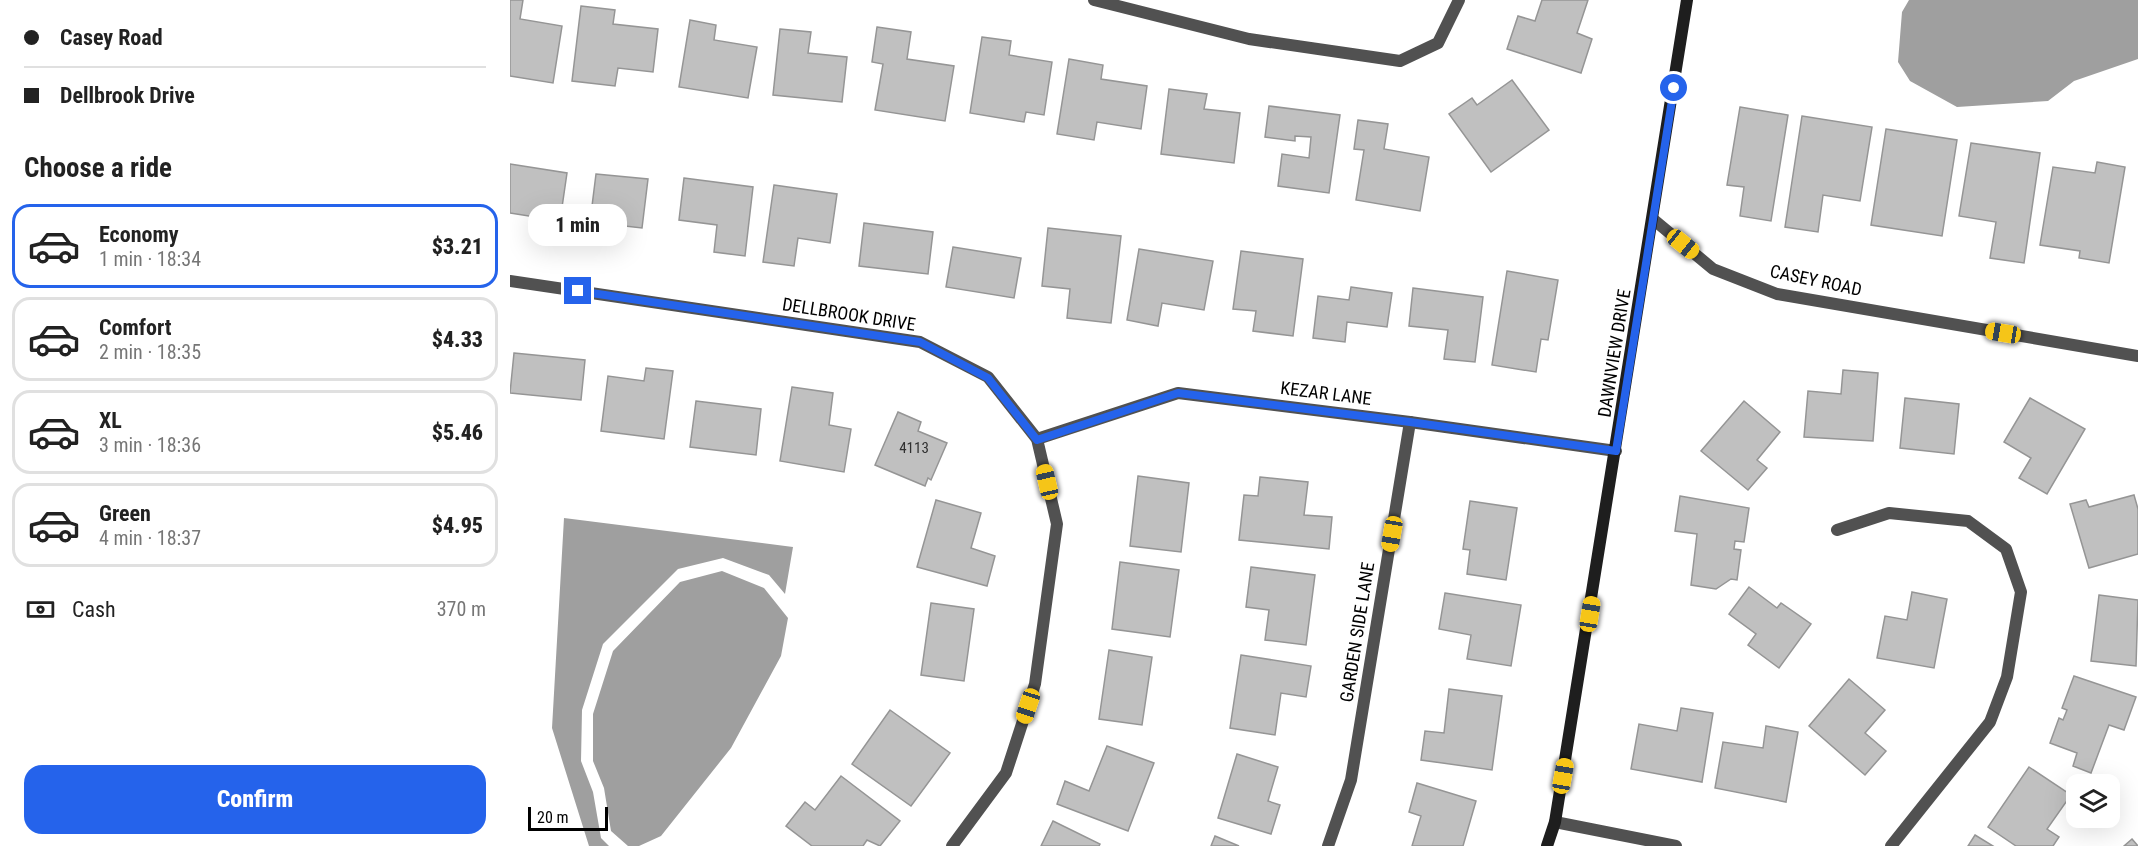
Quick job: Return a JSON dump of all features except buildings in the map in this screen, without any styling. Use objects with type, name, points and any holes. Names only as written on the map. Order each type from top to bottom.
[{"type":"street","points":[[1094,0],[1249,39],[1400,61],[1438,43],[1460,0]]},
{"type":"street","points":[[1654,220],[1687,0]]},
{"type":"street","name":"CASEY ROAD","points":[[1654,220],[1713,269],[1777,294],[2138,356]]},
{"type":"street","name":"DAWNVIEW DRIVE","points":[[1547,846],[1555,822],[1654,220]]},
{"type":"street","name":"DELLBROOK DRIVE","points":[[510,281],[920,342],[988,378],[1037,440],[1057,524],[1035,684],[1006,773],[952,846]]},
{"type":"street","name":"KEZAR LANE","points":[[1037,440],[1178,393],[1616,451]]},
{"type":"street","name":"GARDEN SIDE LANE","points":[[1328,846],[1352,780],[1410,422]]},
{"type":"street","points":[[1837,530],[1889,513],[1968,521],[2006,549],[2021,592],[2007,677],[1990,722],[1892,846]]},
{"type":"street","points":[[1555,822],[1676,846]]},
{"type":"shaded area","points":[[1909,0],[2138,0],[2138,59],[2074,81],[2048,101],[1957,107],[1910,81],[1898,62],[1902,12]]},
{"type":"shaded area","points":[[564,518],[793,547],[785,594],[769,575],[723,558],[678,569],[603,644],[582,710],[581,761],[593,792],[601,838],[609,846],[589,846],[552,728]]},
{"type":"shaded area","points":[[722,571],[764,588],[788,618],[781,656],[731,748],[661,836],[639,846],[628,846],[611,831],[604,788],[593,761],[593,714],[613,651],[680,582]]},
{"type":"route","points":[[578,291],[920,342],[988,378],[1037,440],[1178,393],[1616,451],[1674,88]]}]
